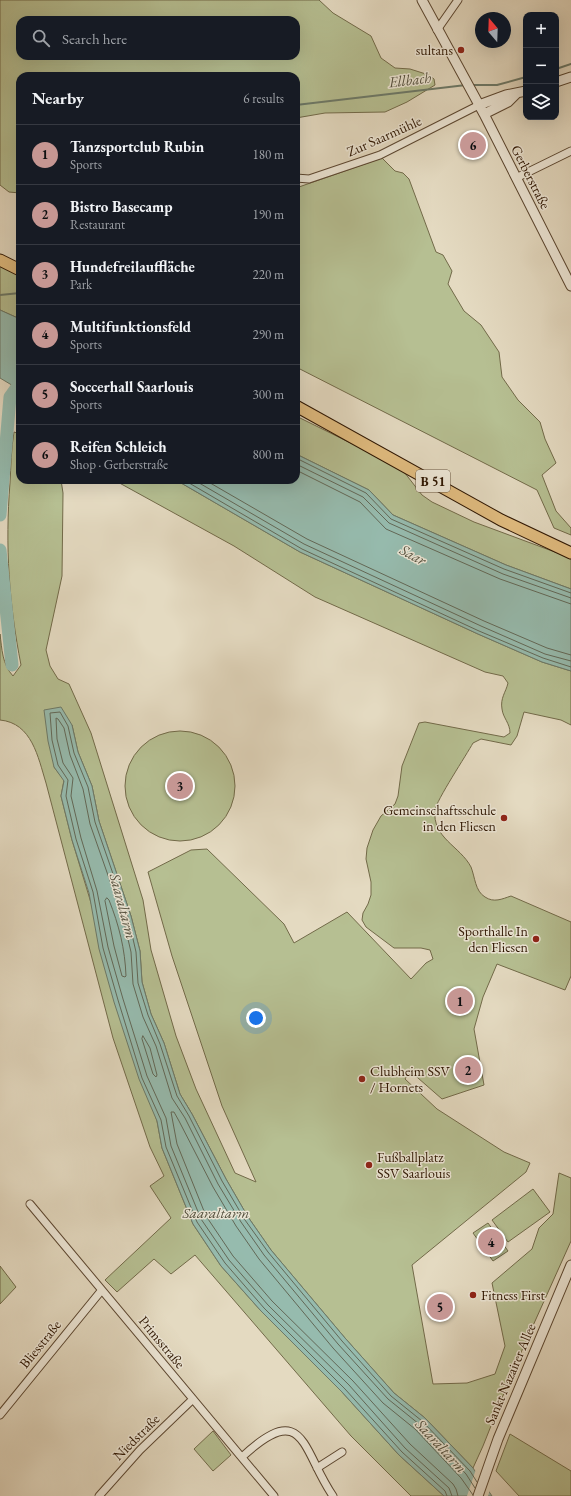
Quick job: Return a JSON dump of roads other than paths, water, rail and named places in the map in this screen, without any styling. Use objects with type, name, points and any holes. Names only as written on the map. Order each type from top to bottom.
[{"type":"main road","points":[[0,260],[16,268]]},
{"type":"main road","name":"B 51","points":[[300,408],[501,520],[571,553]]},
{"type":"street","name":"Gerberstraße","points":[[422,0],[484,114],[571,286]]},
{"type":"street","points":[[437,30],[458,0]]},
{"type":"street","points":[[559,81],[571,77]]},
{"type":"street","points":[[479,105],[506,95],[523,92]]},
{"type":"street","points":[[484,114],[508,102],[516,94]]},
{"type":"street","name":"Zur Saarmühle","points":[[300,178],[309,179],[380,154],[479,105]]},
{"type":"street","points":[[516,178],[571,151]]},
{"type":"street","name":"Primsstraße","points":[[30,1204],[274,1496]]},
{"type":"street","name":"Sankt Nazairer Allee","points":[[478,1496],[493,1450],[571,1265]]},
{"type":"street","name":"Bliesstraße","points":[[0,1414],[101,1290]]},
{"type":"street","name":"Niedstraße","points":[[99,1496],[140,1450],[194,1399]]},
{"type":"street","points":[[242,1457],[268,1436],[287,1431],[301,1438],[307,1445],[317,1468],[333,1496]]},
{"type":"street","points":[[317,1468],[342,1452]]},
{"type":"water","points":[[0,310],[16,317],[16,388],[0,378]]},
{"type":"water","name":"Saar","points":[[300,456],[369,490],[393,515],[506,565],[571,589],[571,671],[542,662],[478,634],[300,552],[183,484],[300,484]]},
{"type":"water","name":"Saaraltarm","points":[[61,707],[72,725],[78,752],[92,786],[99,821],[131,916],[140,951],[142,982],[151,1014],[164,1043],[180,1094],[226,1179],[248,1217],[271,1250],[345,1338],[394,1393],[425,1418],[473,1468],[492,1496],[444,1496],[399,1455],[342,1392],[261,1311],[221,1266],[193,1224],[162,1148],[157,1121],[139,1079],[114,1002],[99,949],[89,893],[72,840],[61,796],[64,781],[54,767],[48,741],[44,710]]},
{"type":"waterway","name":"Ellbach","points":[[559,68],[571,64]]},
{"type":"waterway","name":"Ellbach","points":[[472,85],[497,85],[523,78]]},
{"type":"waterway","name":"Ellbach","points":[[300,105],[466,85]]},
{"type":"waterway","name":"Ellbach","points":[[0,295],[16,293]]},
{"type":"waterway","name":"Saaraltarm","points":[[0,515],[10,397],[16,389]]},
{"type":"waterway","name":"Saaraltarm","points":[[0,550],[12,665]]},
{"type":"place","name":"sultans","points":[[461,50]]},
{"type":"place","name":"Reifen Schleich","points":[[473,145]]},
{"type":"place","name":"Hundefreilauffläche","points":[[180,786]]},
{"type":"place","name":"Gemeinschaftsschule in den Fliesen","points":[[504,818]]},
{"type":"place","name":"Sporthalle In den Fliesen","points":[[536,939]]},
{"type":"place","name":"Tanzsportclub Rubin","points":[[460,1001]]},
{"type":"place","name":"Bistro Basecamp","points":[[468,1070]]},
{"type":"place","name":"Clubheim SSV / Hornets","points":[[362,1079]]},
{"type":"place","name":"Fußballplatz SSV Saarlouis","points":[[369,1165]]},
{"type":"place","name":"Multifunktionsfeld","points":[[491,1242]]},
{"type":"place","name":"Fitness First","points":[[473,1295]]},
{"type":"place","name":"Soccerhall Saarlouis","points":[[440,1307]]}]
